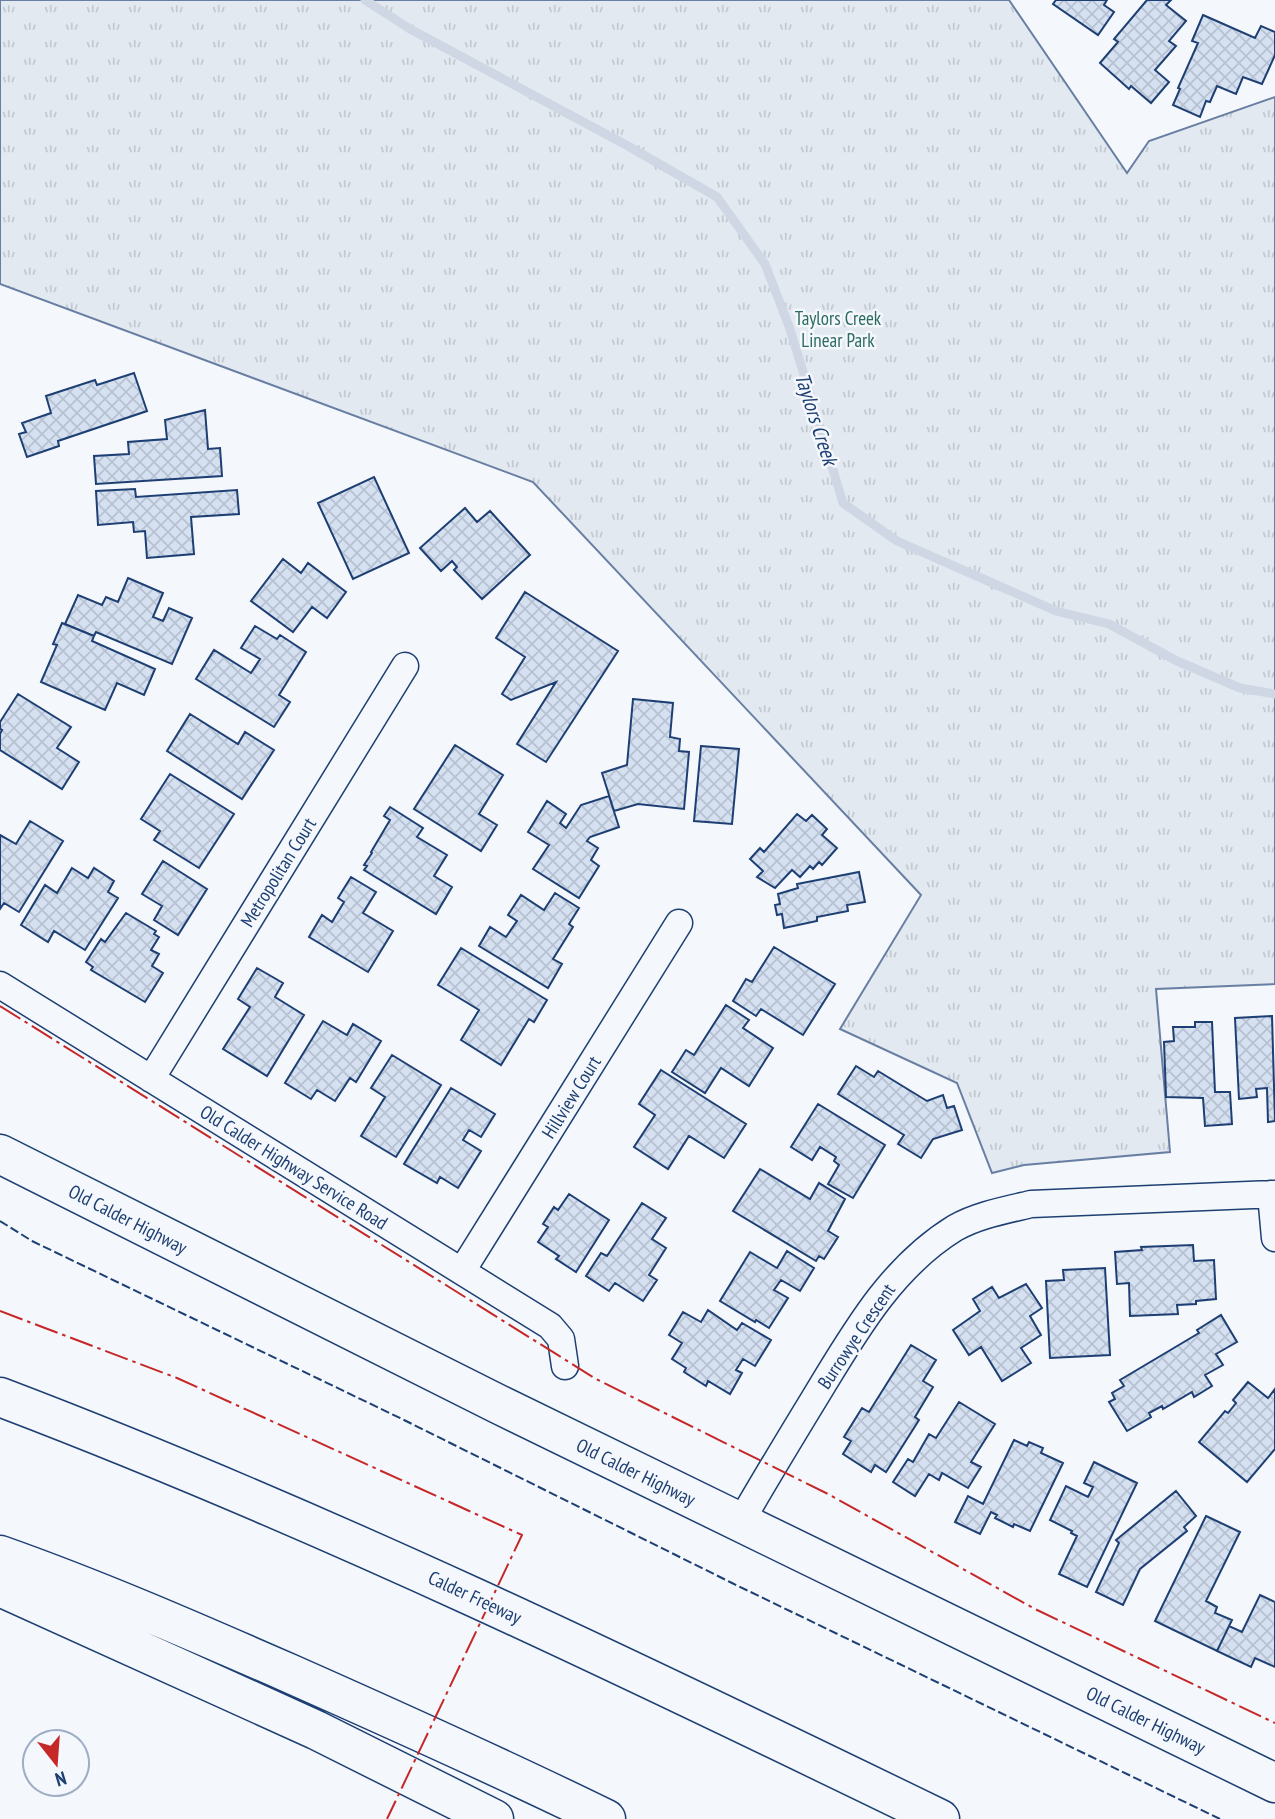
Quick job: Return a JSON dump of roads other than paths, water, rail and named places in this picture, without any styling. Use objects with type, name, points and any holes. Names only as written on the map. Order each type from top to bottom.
[{"type":"main road","name":"Old Calder Highway","points":[[0,1154],[740,1523],[1275,1783]]},
{"type":"main road","name":"Calder Freeway","points":[[0,1397],[226,1487],[416,1570],[940,1819]]},
{"type":"main road","points":[[0,1555],[231,1647],[606,1819]]},
{"type":"main road","points":[[0,1587],[304,1724],[494,1819]]},
{"type":"street","name":"Metropolitan Court","points":[[151,1079],[405,666]]},
{"type":"street","name":"Hillview Court","points":[[462,1271],[680,923]]},
{"type":"street","name":"Old Calder Highway Service Road","points":[[0,985],[556,1331],[561,1339],[565,1366]]},
{"type":"street","name":"Burrowye Crescent","points":[[740,1523],[826,1379],[882,1292],[925,1249],[957,1227],[992,1213],[1031,1204],[1273,1194]]},
{"type":"street","points":[[1273,1194],[1275,1238]]},
{"type":"waterway","name":"Taylors Creek","points":[[365,0],[410,29],[717,197],[765,264],[790,329],[843,503],[897,541],[1056,611],[1109,624],[1177,661],[1240,688],[1275,694]]},
{"type":"park label","name":"Taylors Creek Linear Park","points":[[838,329]]}]
